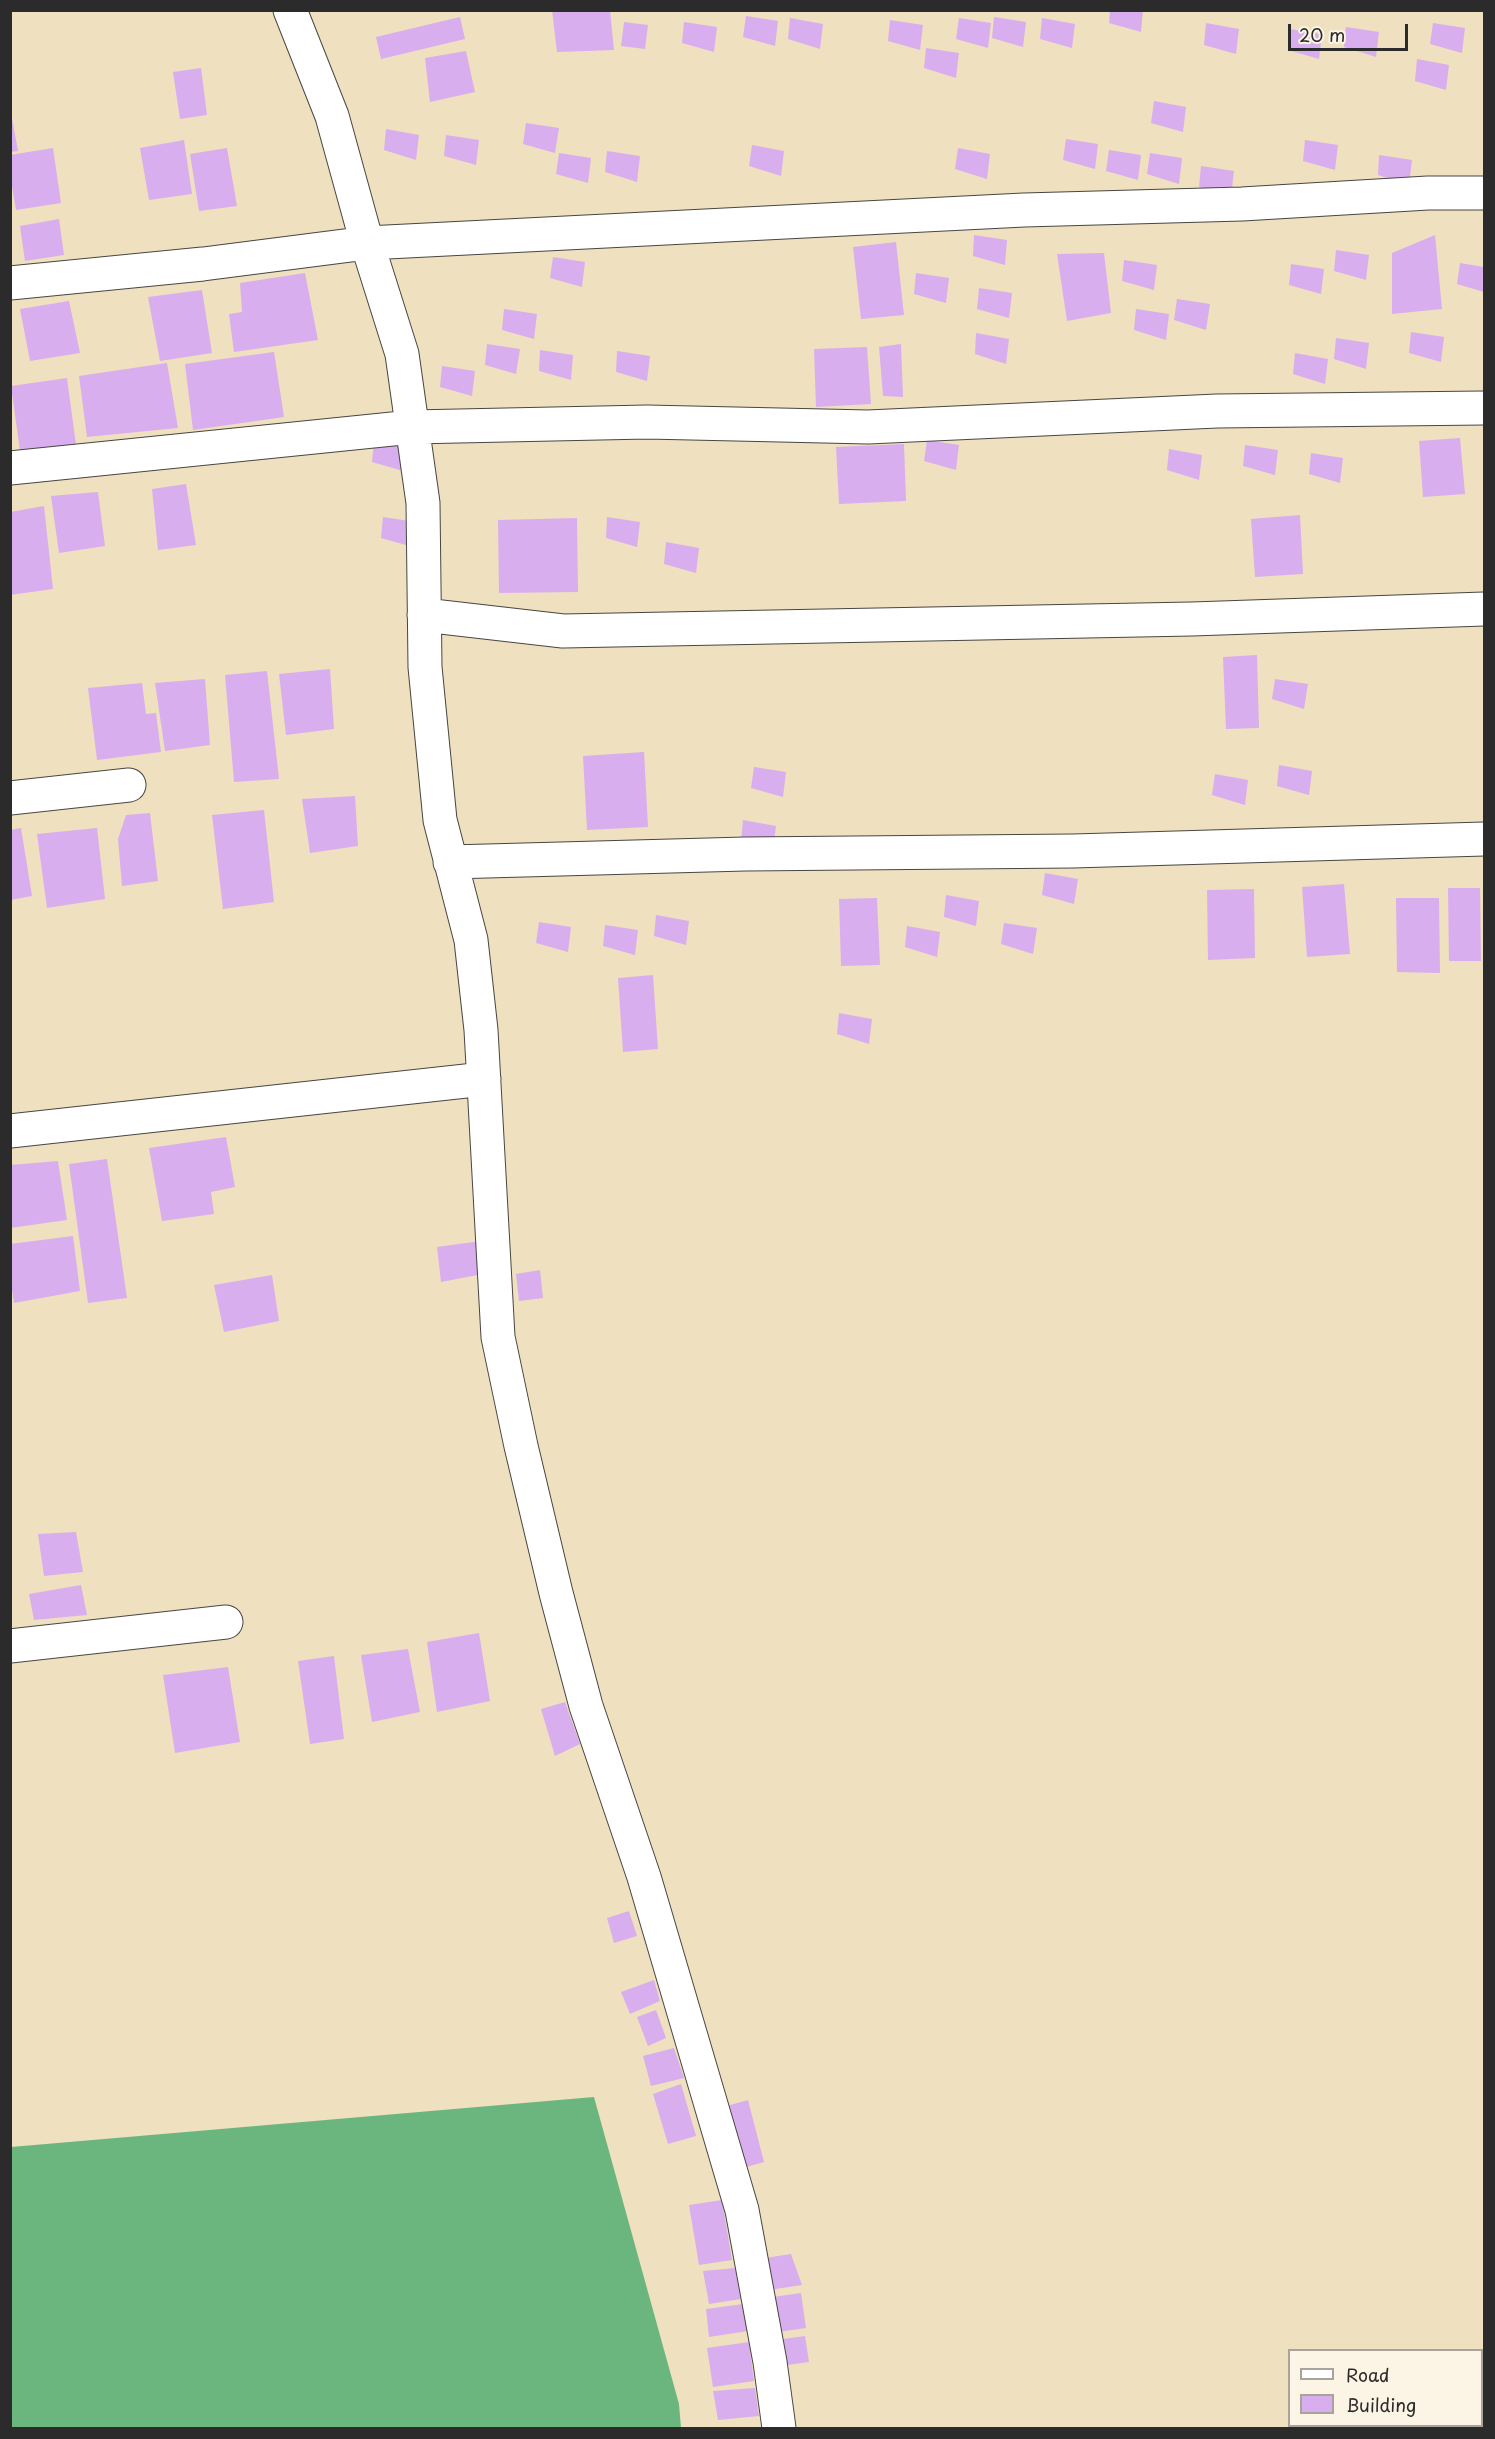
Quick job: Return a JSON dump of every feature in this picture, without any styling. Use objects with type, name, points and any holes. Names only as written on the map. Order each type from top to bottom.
[{"type":"street","points":[[290,10],[332,116],[367,243],[402,354],[423,503],[425,667],[440,820],[471,940],[481,1030],[498,1337],[556,1593],[586,1706],[644,1876],[742,2210],[770,2362],[779,2428]]},
{"type":"street","points":[[10,283],[203,264],[367,243],[1024,210],[1242,204],[1428,193],[1485,193]]},
{"type":"street","points":[[10,468],[412,427],[646,422],[868,427],[1217,411],[1485,408]]},
{"type":"street","points":[[424,615],[562,631],[1168,619],[1485,609]]},
{"type":"street","points":[[10,798],[129,785]]},
{"type":"street","points":[[450,862],[745,854],[1073,851],[1485,839]]},
{"type":"street","points":[[10,1131],[484,1079]]},
{"type":"street","points":[[10,1646],[226,1622]]},
{"type":"green space","points":[[594,2097],[679,2404],[681,2428],[11,2428],[11,2147]]},
{"type":"building","points":[[552,10],[610,10],[614,50],[557,52]]},
{"type":"building","points":[[1110,10],[1143,10],[1141,32],[1109,23]]},
{"type":"building","points":[[746,16],[778,21],[775,46],[743,37]]},
{"type":"building","points":[[460,17],[465,39],[381,59],[376,37]]},
{"type":"building","points":[[994,17],[1026,22],[1023,47],[992,38]]},
{"type":"building","points":[[790,18],[823,24],[820,49],[788,39]]},
{"type":"building","points":[[959,18],[991,23],[988,48],[956,39]]},
{"type":"building","points":[[1042,18],[1075,24],[1072,48],[1040,39]]},
{"type":"building","points":[[890,20],[923,25],[920,50],[888,41]]},
{"type":"building","points":[[624,22],[648,25],[645,49],[621,46]]},
{"type":"building","points":[[684,22],[717,27],[714,52],[682,43]]},
{"type":"building","points":[[1206,23],[1239,29],[1236,54],[1204,45]]},
{"type":"building","points":[[1433,23],[1465,28],[1462,53],[1430,44]]},
{"type":"building","points":[[1346,27],[1379,32],[1376,57],[1344,47]]},
{"type":"building","points":[[1290,29],[1322,34],[1319,59],[1288,50]]},
{"type":"building","points":[[926,48],[959,53],[956,78],[924,68]]},
{"type":"building","points":[[466,51],[475,92],[430,102],[425,58]]},
{"type":"building","points":[[1417,59],[1449,65],[1446,90],[1415,81]]},
{"type":"building","points":[[201,68],[207,115],[180,119],[173,72]]},
{"type":"building","points":[[1154,101],[1186,107],[1183,132],[1151,123]]},
{"type":"building","points":[[10,107],[18,151],[10,152]]},
{"type":"building","points":[[526,123],[559,128],[555,153],[523,144]]},
{"type":"building","points":[[386,129],[419,135],[416,160],[384,150]]},
{"type":"building","points":[[446,135],[479,140],[476,165],[444,156]]},
{"type":"building","points":[[1066,139],[1098,144],[1095,169],[1063,160]]},
{"type":"building","points":[[184,140],[192,194],[149,200],[140,148]]},
{"type":"building","points":[[1305,140],[1338,145],[1335,170],[1303,161]]},
{"type":"building","points":[[752,145],[784,151],[781,176],[749,166]]},
{"type":"building","points":[[53,148],[61,203],[16,210],[10,175],[10,155]]},
{"type":"building","points":[[227,148],[237,206],[199,211],[190,154]]},
{"type":"building","points":[[958,148],[990,154],[987,179],[955,169]]},
{"type":"building","points":[[1109,150],[1141,155],[1138,180],[1106,171]]},
{"type":"building","points":[[607,151],[640,156],[637,182],[605,172]]},
{"type":"building","points":[[559,153],[591,158],[588,183],[556,174]]},
{"type":"building","points":[[1150,153],[1182,158],[1179,184],[1147,174]]},
{"type":"building","points":[[1379,155],[1412,160],[1409,185],[1378,175]]},
{"type":"building","points":[[1201,166],[1234,171],[1231,196],[1199,187]]},
{"type":"building","points":[[59,219],[64,255],[25,261],[20,226]]},
{"type":"building","points":[[974,235],[1007,240],[1005,265],[973,256]]},
{"type":"building","points":[[1435,235],[1442,309],[1392,314],[1392,253]]},
{"type":"building","points":[[896,242],[904,315],[861,319],[853,247]]},
{"type":"building","points":[[1336,250],[1369,255],[1366,280],[1334,271]]},
{"type":"building","points":[[1104,253],[1111,313],[1067,321],[1057,254]]},
{"type":"building","points":[[553,257],[585,262],[582,287],[550,278]]},
{"type":"building","points":[[1124,260],[1157,265],[1154,290],[1122,281]]},
{"type":"building","points":[[1460,263],[1484,267],[1484,292],[1457,284]]},
{"type":"building","points":[[1291,264],[1324,269],[1321,294],[1289,285]]},
{"type":"building","points":[[305,273],[318,340],[234,352],[229,314],[242,312],[240,283]]},
{"type":"building","points":[[916,273],[949,278],[946,303],[914,294]]},
{"type":"building","points":[[979,288],[1012,293],[1009,318],[977,309]]},
{"type":"building","points":[[202,290],[212,353],[160,361],[148,297]]},
{"type":"building","points":[[1177,299],[1210,304],[1206,330],[1174,320]]},
{"type":"building","points":[[69,301],[80,353],[30,361],[20,309]]},
{"type":"building","points":[[504,309],[537,314],[534,339],[502,330]]},
{"type":"building","points":[[1136,309],[1169,314],[1166,340],[1134,330]]},
{"type":"building","points":[[1411,332],[1444,337],[1441,362],[1409,353]]},
{"type":"building","points":[[976,333],[1009,339],[1006,364],[975,354]]},
{"type":"building","points":[[1336,338],[1369,343],[1366,369],[1334,359]]},
{"type":"building","points":[[487,344],[520,349],[516,374],[485,365]]},
{"type":"building","points":[[901,344],[903,397],[883,396],[879,347]]},
{"type":"building","points":[[867,347],[871,404],[816,407],[814,349]]},
{"type":"building","points":[[540,350],[573,355],[571,380],[539,371]]},
{"type":"building","points":[[617,351],[650,356],[647,381],[616,372]]},
{"type":"building","points":[[274,352],[284,417],[193,430],[185,364]]},
{"type":"building","points":[[1295,353],[1328,359],[1325,384],[1293,374]]},
{"type":"building","points":[[167,363],[178,428],[87,437],[79,376]]},
{"type":"building","points":[[442,366],[475,371],[472,396],[440,387]]},
{"type":"building","points":[[67,378],[76,445],[20,451],[11,386]]},
{"type":"building","points":[[1460,438],[1465,494],[1423,497],[1419,441]]},
{"type":"building","points":[[927,440],[959,445],[956,470],[924,461]]},
{"type":"building","points":[[374,441],[406,446],[403,471],[372,462]]},
{"type":"building","points":[[904,444],[906,501],[839,504],[836,447]]},
{"type":"building","points":[[1245,445],[1278,450],[1275,475],[1243,466]]},
{"type":"building","points":[[1169,449],[1202,455],[1199,480],[1167,470]]},
{"type":"building","points":[[1311,453],[1343,458],[1340,483],[1309,474]]},
{"type":"building","points":[[186,484],[196,545],[158,550],[152,489]]},
{"type":"building","points":[[98,492],[105,546],[59,553],[51,496]]},
{"type":"building","points":[[44,506],[53,589],[10,595],[10,512]]},
{"type":"building","points":[[1300,515],[1303,574],[1255,577],[1251,519]]},
{"type":"building","points":[[383,517],[416,522],[413,547],[381,538]]},
{"type":"building","points":[[607,517],[640,522],[637,547],[606,538]]},
{"type":"building","points":[[577,518],[578,592],[499,593],[498,520]]},
{"type":"building","points":[[666,542],[699,548],[696,573],[664,564]]},
{"type":"building","points":[[1257,655],[1259,728],[1226,729],[1223,657]]},
{"type":"building","points":[[330,669],[334,729],[286,735],[279,674]]},
{"type":"building","points":[[267,671],[279,779],[234,782],[225,675]]},
{"type":"building","points":[[205,679],[210,745],[165,751],[155,683]]},
{"type":"building","points":[[1275,679],[1308,684],[1304,709],[1272,699]]},
{"type":"building","points":[[142,683],[146,714],[156,713],[161,752],[97,760],[88,688]]},
{"type":"building","points":[[644,752],[648,827],[587,830],[583,756]]},
{"type":"building","points":[[1279,765],[1312,771],[1309,795],[1277,786]]},
{"type":"building","points":[[754,767],[786,772],[783,797],[751,788]]},
{"type":"building","points":[[1215,774],[1248,780],[1245,805],[1212,795]]},
{"type":"building","points":[[355,796],[358,846],[310,853],[302,799]]},
{"type":"building","points":[[264,810],[274,902],[223,909],[212,815]]},
{"type":"building","points":[[150,813],[158,881],[122,886],[118,839],[126,815]]},
{"type":"building","points":[[743,820],[776,826],[773,851],[741,842]]},
{"type":"building","points":[[21,828],[32,896],[10,900],[10,830]]},
{"type":"building","points":[[97,828],[105,899],[47,908],[37,834]]},
{"type":"building","points":[[1045,873],[1078,879],[1074,904],[1042,895]]},
{"type":"building","points":[[1344,884],[1350,954],[1307,957],[1302,887]]},
{"type":"building","points":[[1448,888],[1480,888],[1481,961],[1449,961]]},
{"type":"building","points":[[1254,889],[1255,958],[1208,960],[1207,890]]},
{"type":"building","points":[[946,895],[979,901],[976,926],[944,917]]},
{"type":"building","points":[[877,898],[880,965],[841,966],[839,899]]},
{"type":"building","points":[[1396,898],[1439,898],[1440,973],[1397,972]]},
{"type":"building","points":[[656,915],[689,921],[686,945],[654,936]]},
{"type":"building","points":[[539,922],[571,927],[568,952],[536,943]]},
{"type":"building","points":[[1004,923],[1037,928],[1033,954],[1001,944]]},
{"type":"building","points":[[605,925],[638,930],[635,955],[603,946]]},
{"type":"building","points":[[907,926],[940,932],[937,957],[905,947]]},
{"type":"building","points":[[653,975],[658,1049],[623,1052],[618,978]]},
{"type":"building","points":[[839,1013],[872,1019],[869,1044],[837,1034]]},
{"type":"building","points":[[226,1137],[235,1187],[211,1192],[214,1214],[162,1221],[149,1148]]},
{"type":"building","points":[[107,1159],[127,1298],[88,1303],[69,1164]]},
{"type":"building","points":[[58,1161],[67,1220],[10,1228],[10,1165]]},
{"type":"building","points":[[73,1236],[80,1291],[14,1303],[10,1278],[10,1244]]},
{"type":"building","points":[[481,1241],[483,1274],[441,1282],[437,1247]]},
{"type":"building","points":[[540,1270],[543,1298],[519,1301],[516,1274]]},
{"type":"building","points":[[272,1275],[279,1321],[224,1332],[214,1285]]},
{"type":"building","points":[[76,1532],[83,1572],[44,1576],[38,1534]]},
{"type":"building","points":[[81,1585],[87,1615],[34,1620],[29,1594]]},
{"type":"building","points":[[479,1633],[490,1701],[437,1712],[427,1642]]},
{"type":"building","points":[[408,1649],[420,1712],[372,1722],[361,1655]]},
{"type":"building","points":[[334,1656],[344,1739],[310,1744],[298,1661]]},
{"type":"building","points":[[228,1667],[240,1742],[175,1753],[163,1675]]},
{"type":"building","points":[[565,1702],[580,1744],[555,1756],[541,1709]]},
{"type":"building","points":[[629,1911],[637,1936],[614,1943],[607,1918]]},
{"type":"building","points":[[654,1980],[660,2001],[630,2014],[621,1992]]},
{"type":"building","points":[[656,2010],[666,2038],[648,2046],[637,2017]]},
{"type":"building","points":[[674,2048],[684,2078],[651,2086],[643,2056]]},
{"type":"building","points":[[681,2084],[696,2136],[668,2144],[653,2094]]},
{"type":"building","points":[[748,2100],[764,2162],[739,2169],[723,2107]]},
{"type":"building","points":[[722,2200],[732,2260],[699,2265],[689,2205]]},
{"type":"building","points":[[791,2254],[802,2285],[769,2290],[765,2258]]},
{"type":"building","points":[[735,2268],[741,2299],[709,2304],[703,2271]]},
{"type":"building","points":[[801,2293],[806,2328],[771,2333],[766,2298]]},
{"type":"building","points":[[743,2304],[748,2331],[709,2337],[706,2309]]},
{"type":"building","points":[[805,2336],[809,2362],[780,2366],[776,2340]]},
{"type":"building","points":[[749,2342],[754,2381],[713,2387],[707,2348]]},
{"type":"building","points":[[755,2388],[759,2416],[718,2420],[713,2391]]}]
